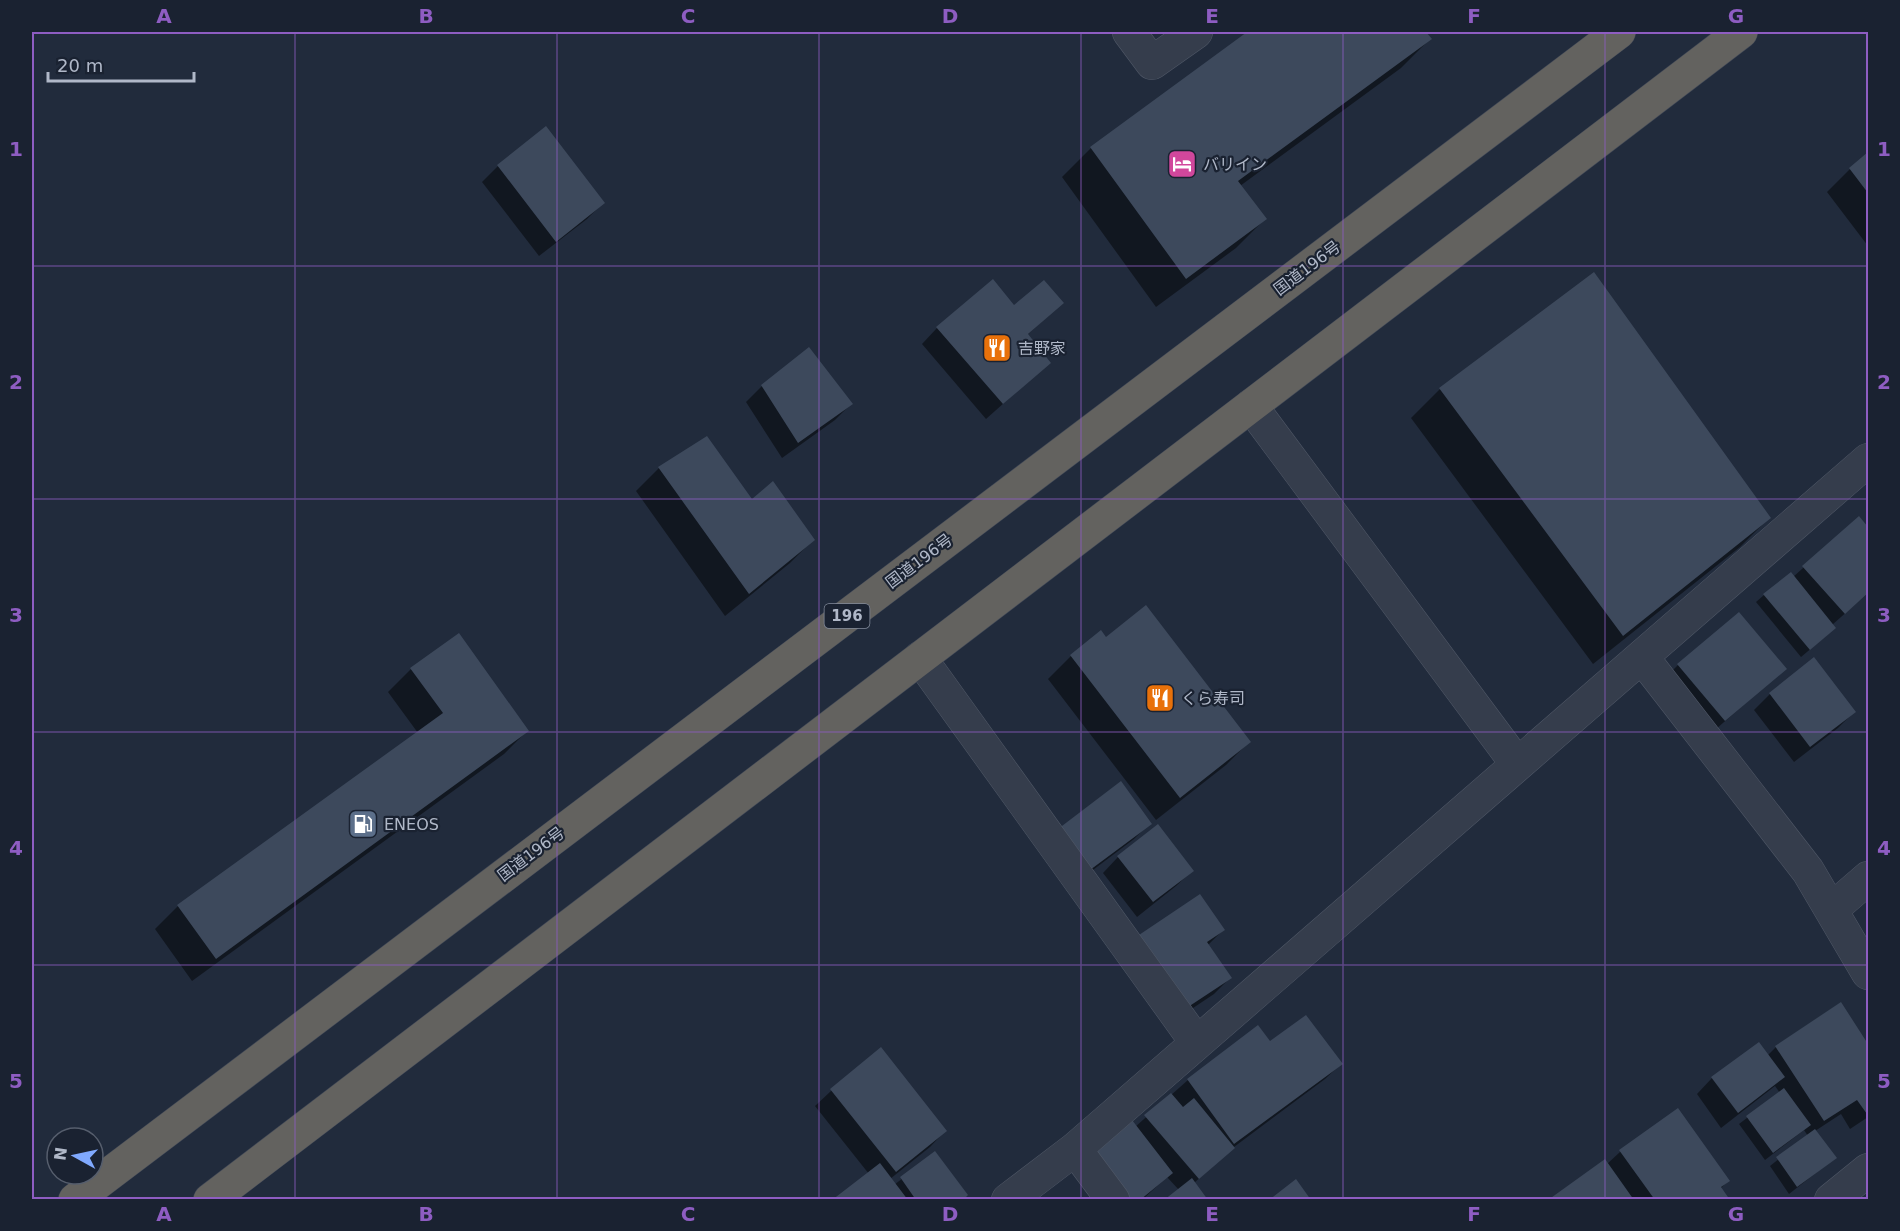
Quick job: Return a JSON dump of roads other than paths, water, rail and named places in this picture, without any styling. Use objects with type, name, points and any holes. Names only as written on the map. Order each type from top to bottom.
[{"type":"highway","name":"国道196号","points":[[75,1200],[1619,32]]},
{"type":"highway","points":[[210,1200],[1741,32]]},
{"type":"street","points":[[1129,32],[1152,63],[1196,32]]},
{"type":"street","points":[[1251,406],[1517,764]]},
{"type":"street","points":[[1008,1200],[1075,1149],[1869,460]]},
{"type":"street","points":[[1642,657],[1808,871],[1869,973]]},
{"type":"street","points":[[920,658],[1197,1043]]},
{"type":"street","points":[[1831,909],[1869,878]]},
{"type":"street","points":[[1075,1149],[1113,1200]]},
{"type":"street","points":[[1831,1200],[1869,1170]]},
{"type":"place","name":"バリイン","points":[[1182,164]]},
{"type":"place","name":"吉野家","points":[[997,348]]},
{"type":"place","name":"くら寿司","points":[[1160,698]]},
{"type":"place","name":"ENEOS","points":[[363,824]]}]
